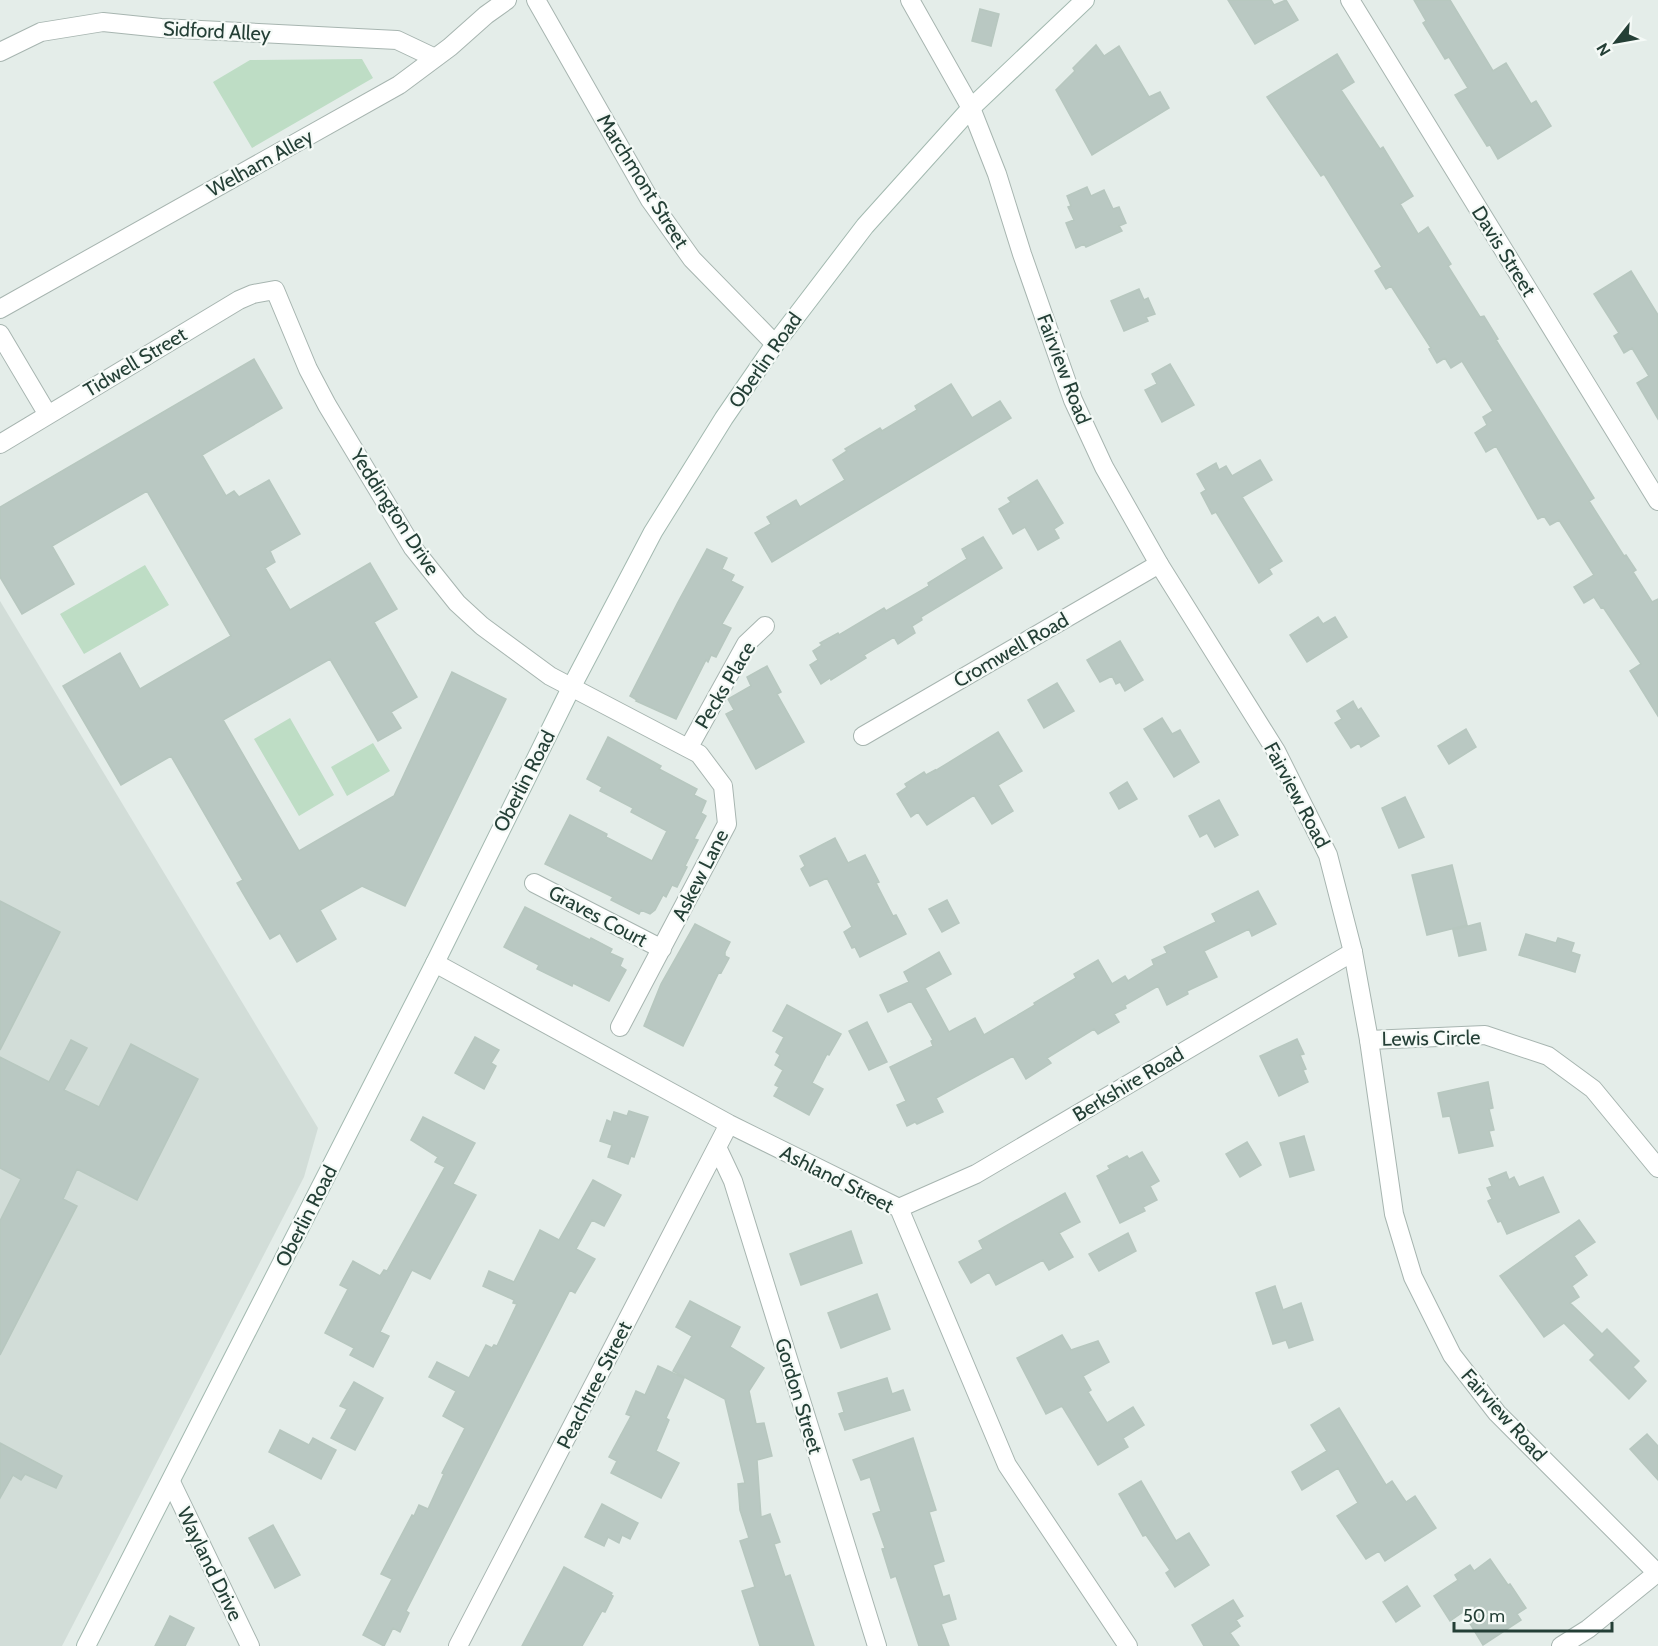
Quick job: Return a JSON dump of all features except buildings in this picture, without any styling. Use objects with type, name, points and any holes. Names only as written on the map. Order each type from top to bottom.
[{"type":"street","name":"Welham Alley","points":[[0,309],[399,85],[507,0]]},
{"type":"street","name":"Marchmont Street","points":[[536,0],[650,200],[692,259],[775,344]]},
{"type":"street","name":"Fairview Road","points":[[910,0],[971,108],[997,174],[1022,254],[1073,400],[1104,467],[1159,564],[1276,751],[1329,855],[1353,952],[1369,1040],[1394,1214],[1413,1277],[1452,1355],[1497,1413],[1658,1574]]},
{"type":"street","name":"Oberlin Road","points":[[86,1646],[435,963],[571,688],[653,532],[724,418],[775,344],[865,226],[971,108],[1085,0]]},
{"type":"street","name":"Davis Street","points":[[1350,0],[1658,501]]},
{"type":"street","name":"Sidford Alley","points":[[0,52],[41,32],[103,22],[161,28],[397,40],[435,58]]},
{"type":"street","name":"Tidwell Street","points":[[0,444],[239,300],[253,294],[275,290]]},
{"type":"street","name":"Yeddington Drive","points":[[275,290],[308,369],[327,405],[413,548],[457,603],[482,626],[550,676],[571,688]]},
{"type":"street","points":[[0,334],[48,415]]},
{"type":"street","name":"Cromwell Road","points":[[864,736],[1159,564]]},
{"type":"street","name":"Pecks Place","points":[[689,747],[746,644],[765,626]]},
{"type":"street","name":"Askew Lane","points":[[571,688],[689,747],[699,754],[723,786],[727,825],[620,1027]]},
{"type":"street","name":"Graves Court","points":[[534,883],[662,949]]},
{"type":"street","name":"Berkshire Road","points":[[899,1208],[976,1174],[1353,952]]},
{"type":"street","name":"Ashland Street","points":[[435,963],[729,1125],[899,1208],[1007,1465],[1128,1646]]},
{"type":"street","name":"Lewis Circle","points":[[1369,1040],[1485,1035],[1548,1056],[1593,1089],[1658,1168]]},
{"type":"street","name":"Peachtree Street","points":[[459,1646],[729,1125]]},
{"type":"street","name":"Gordon Street","points":[[717,1147],[733,1181],[877,1646]]},
{"type":"street","name":"Wayland Drive","points":[[171,1482],[250,1646]]},
{"type":"street","points":[[1561,1646],[1588,1629],[1658,1574]]},
{"type":"shaded area","points":[[0,601],[318,1128],[304,1177],[62,1646],[0,1646]]},
{"type":"green space","points":[[362,59],[373,78],[252,148],[213,82],[250,60]]},
{"type":"green space","points":[[145,565],[169,605],[84,654],[60,614]]},
{"type":"green space","points":[[290,718],[334,795],[299,816],[254,739]]},
{"type":"green space","points":[[373,743],[390,771],[347,796],[331,767]]}]
